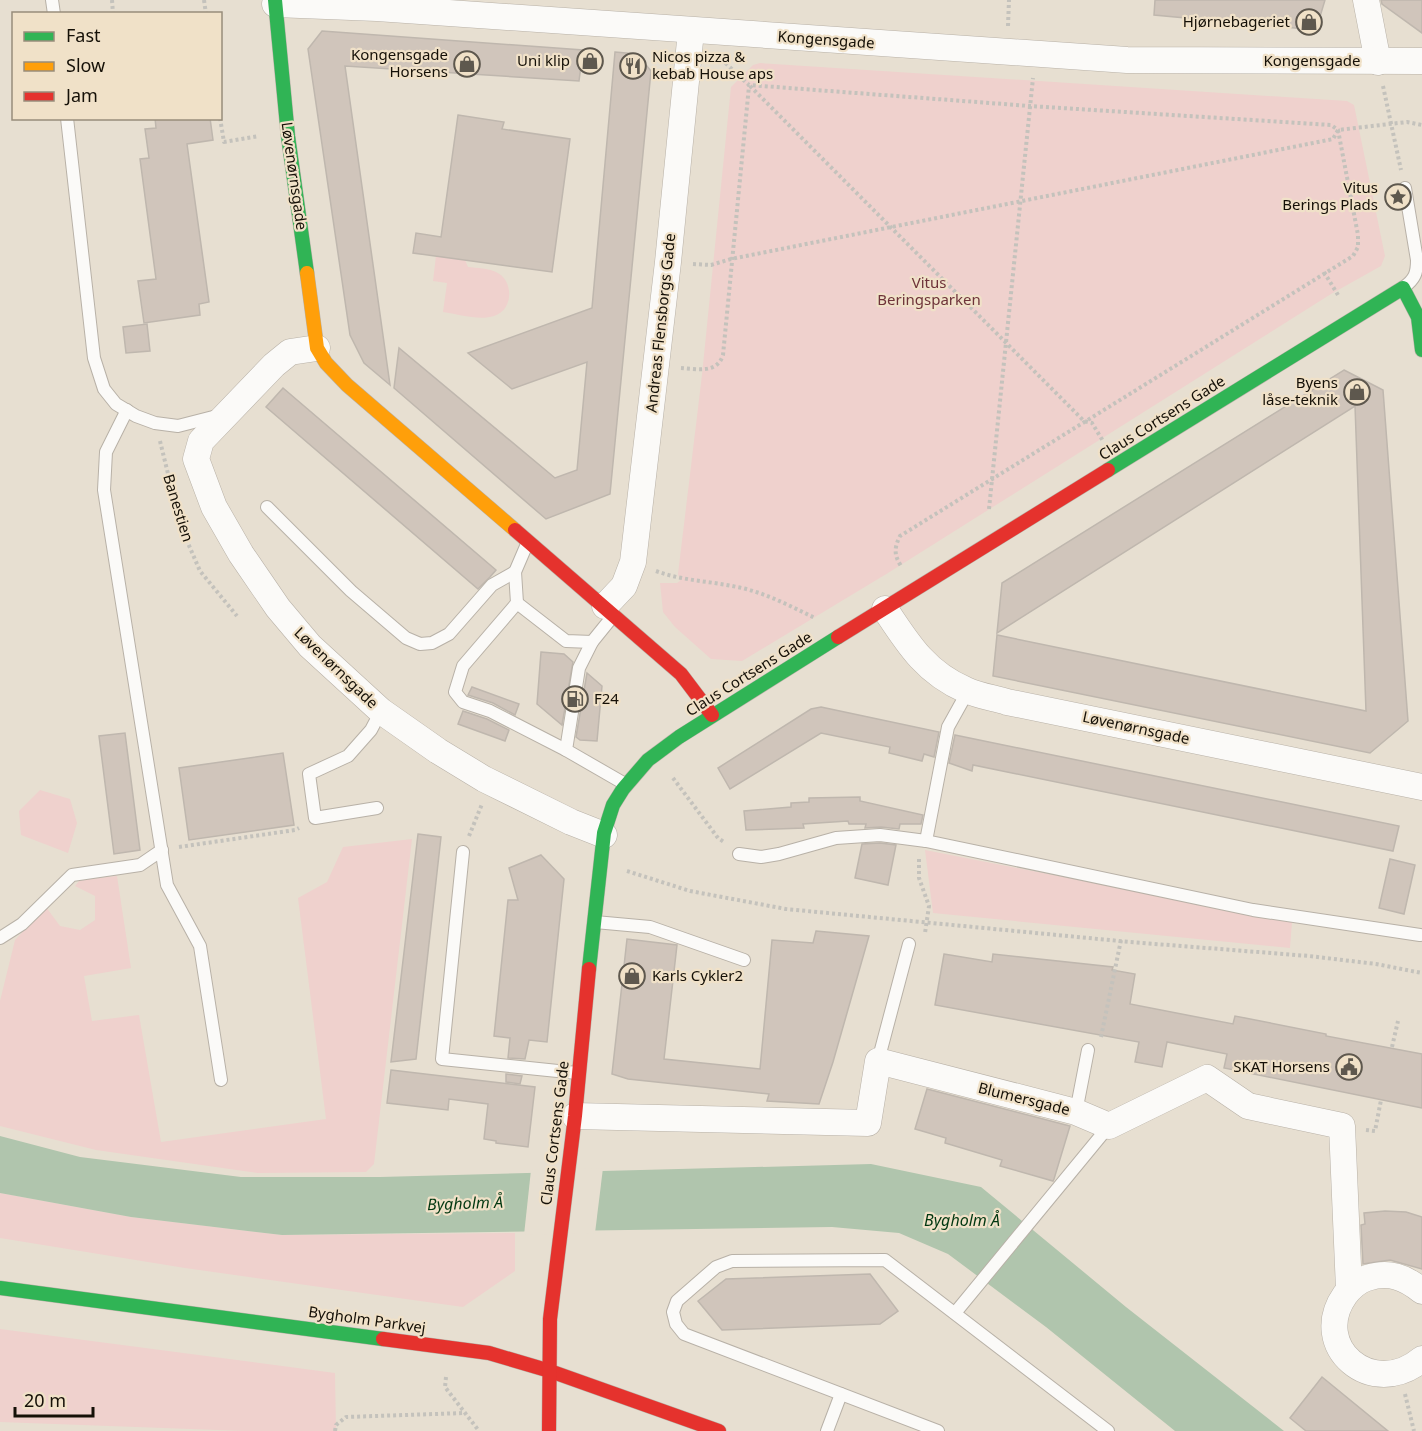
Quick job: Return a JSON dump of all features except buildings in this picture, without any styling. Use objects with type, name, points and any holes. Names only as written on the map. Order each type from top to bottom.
[{"type":"street","points":[[1366,0],[1378,62],[1422,61]]},
{"type":"street","name":"Kongensgade","points":[[275,2],[377,8],[689,42],[1034,53],[1127,60],[1378,62]]},
{"type":"street","name":"Løvenørnsgade","points":[[275,2],[287,131],[317,348],[326,363],[346,385],[681,674],[712,715]]},
{"type":"street","name":"Andreas Flensborgs Gade","points":[[609,610],[624,586],[633,562],[657,366],[689,42]]},
{"type":"street","points":[[1403,288],[1418,317],[1422,350]]},
{"type":"street","name":"Claus Cortsens Gade","points":[[549,1431],[550,1319],[575,1116],[600,861],[606,824],[615,801],[626,785],[655,753],[712,715],[1403,288]]},
{"type":"street","name":"Løvenørnsgade","points":[[317,348],[290,352],[274,365],[201,441],[196,459],[214,507],[241,554],[278,608],[310,646],[381,711],[438,751],[484,779],[571,822],[604,835]]},
{"type":"street","name":"Løvenørnsgade","points":[[885,609],[927,666],[942,678],[968,691],[1007,702],[1422,787]]},
{"type":"street","points":[[575,1116],[868,1123],[878,1061]]},
{"type":"street","name":"Blumersgade","points":[[878,1061],[1076,1112],[1109,1126]]},
{"type":"street","points":[[1109,1126],[1207,1078],[1248,1106],[1342,1126],[1349,1289]]},
{"type":"street","points":[[1422,1291],[1409,1281],[1393,1275],[1377,1275],[1361,1280],[1349,1289],[1335,1317],[1335,1332],[1342,1351],[1358,1367],[1370,1373],[1385,1375],[1400,1372],[1422,1359]]},
{"type":"street","name":"Bygholm Parkvej","points":[[0,1288],[489,1353],[550,1371],[715,1430]]},
{"type":"lane","points":[[67,120],[94,358],[104,389],[116,404],[155,423],[178,426],[228,412]]},
{"type":"lane","points":[[1403,288],[1414,279],[1417,271],[1416,247],[1405,188]]},
{"type":"lane","points":[[127,410],[106,452],[104,490],[167,885],[200,946],[221,1080]]},
{"type":"lane","points":[[267,507],[351,591],[406,638],[420,644],[432,643],[449,634],[492,585],[515,572]]},
{"type":"lane","points":[[528,540],[515,572],[517,603],[463,666],[455,692],[463,702],[490,711],[566,750],[626,785]]},
{"type":"lane","points":[[517,603],[566,641],[592,642]]},
{"type":"lane","points":[[566,750],[579,668],[609,610]]},
{"type":"lane","points":[[926,841],[948,727],[968,691]]},
{"type":"lane","points":[[376,808],[315,818],[309,774],[348,756],[371,730],[381,711]]},
{"type":"lane","points":[[739,854],[761,857],[836,838],[880,835],[926,841],[1253,910],[1420,935]]},
{"type":"lane","points":[[0,938],[22,924],[72,875],[140,865],[162,850]]},
{"type":"lane","points":[[463,852],[442,1059],[579,1073]]},
{"type":"lane","points":[[594,922],[650,927],[744,960]]},
{"type":"lane","points":[[878,1061],[909,944]]},
{"type":"lane","points":[[1076,1112],[1088,1050]]},
{"type":"lane","points":[[955,1313],[1109,1126]]},
{"type":"lane","points":[[938,1431],[684,1334],[676,1324],[673,1312],[677,1300],[716,1267],[732,1261],[885,1260],[1108,1431]]},
{"type":"lane","points":[[827,1431],[841,1394]]},
{"type":"path","points":[[689,42],[718,56],[749,85],[1084,421],[1092,423],[1118,465]]},
{"type":"path","points":[[1005,534],[989,509],[1034,53]]},
{"type":"path","points":[[1378,62],[1405,188]]},
{"type":"path","points":[[749,85],[1331,125],[1338,130],[1407,122],[1422,125]]},
{"type":"path","points":[[657,366],[707,369],[716,367],[723,355],[749,85]]},
{"type":"path","points":[[220,120],[224,141],[287,131]]},
{"type":"path","points":[[668,262],[711,265],[731,259],[1333,139],[1338,130]]},
{"type":"path","points":[[914,591],[896,558],[895,546],[900,536],[1353,256],[1358,247],[1358,235],[1338,130]]},
{"type":"path","name":"Banestien","points":[[155,423],[181,527],[200,571],[237,616]]},
{"type":"path","points":[[633,562],[674,578],[739,587],[774,599],[825,622],[836,640]]},
{"type":"path","points":[[655,753],[718,838],[739,854]]},
{"type":"path","points":[[463,852],[482,804]]},
{"type":"path","points":[[162,850],[295,830],[315,818]]},
{"type":"path","points":[[909,944],[924,943],[928,906],[919,878],[918,860],[926,841]]},
{"type":"path","points":[[600,861],[690,891],[736,901],[816,913],[1309,956],[1376,964],[1422,973]]},
{"type":"path","points":[[1088,1050],[1099,1047],[1121,940]]},
{"type":"path","points":[[1392,1047],[1398,1021]]},
{"type":"path","points":[[450,1347],[445,1387],[479,1431]]},
{"type":"path","points":[[1400,1372],[1414,1431]]},
{"type":"path","points":[[335,1431],[336,1425],[346,1417],[465,1413]]},
{"type":"green space","name":"Vitus Beringsparken","points":[[760,63],[1347,101],[1354,105],[1385,256],[1381,266],[1331,294],[888,573],[742,661],[711,659],[675,627],[663,612],[660,583],[680,581],[678,574],[702,375],[731,87],[753,65]]},
{"type":"green space","points":[[436,256],[465,260],[468,267],[490,270],[502,276],[509,288],[509,295],[508,302],[501,313],[488,317],[475,317],[443,312],[447,283],[433,281]]},
{"type":"green space","points":[[40,790],[70,799],[77,823],[68,853],[21,835],[19,811]]},
{"type":"green space","points":[[412,839],[374,1164],[366,1172],[258,1173],[96,1150],[0,1126],[0,1001],[15,940],[46,907],[60,926],[80,930],[95,920],[95,896],[75,886],[80,880],[117,876],[131,968],[84,976],[92,1021],[139,1015],[161,1142],[326,1119],[298,898],[327,882],[343,847]]},
{"type":"green space","points":[[925,850],[1292,922],[1290,948],[933,913]]},
{"type":"green space","points":[[0,1193],[131,1217],[282,1235],[515,1233],[515,1271],[463,1307],[185,1268],[0,1238]]},
{"type":"green space","points":[[0,1329],[335,1373],[336,1431],[245,1431],[0,1422]]},
{"type":"water","name":"Bygholm Å","points":[[0,1136],[80,1157],[241,1177],[380,1177],[871,1164],[981,1187],[1126,1307],[1284,1431],[1175,1431],[1046,1327],[948,1254],[899,1233],[832,1227],[282,1235],[131,1217],[0,1193]]},
{"type":"pier","points":[[603,1168],[595,1233],[524,1235],[531,1170]]},
{"type":"traffic: fast","points":[[275,0],[288,136],[307,273]]},
{"type":"traffic: fast","points":[[1108,470],[1403,288],[1418,317],[1422,350]]},
{"type":"traffic: fast","points":[[589,969],[604,833],[613,805],[623,789],[648,760],[679,737],[838,637]]},
{"type":"traffic: fast","points":[[0,1288],[383,1339]]},
{"type":"traffic: slow","points":[[307,273],[317,348],[326,363],[347,385],[515,530]]},
{"type":"traffic: jam","points":[[838,637],[1108,470]]},
{"type":"traffic: jam","points":[[515,530],[681,674],[712,715]]},
{"type":"traffic: jam","points":[[549,1431],[550,1319],[575,1116],[589,969]]},
{"type":"traffic: jam","points":[[383,1339],[489,1353],[550,1371],[719,1431]]},
{"type":"place","name":"Hjørnebageriet","points":[[1309,22]]},
{"type":"place","name":"Uni klip","points":[[590,61]]},
{"type":"place","name":"Kongensgade Horsens","points":[[467,64]]},
{"type":"place","name":"Nicos pizza & kebab House aps","points":[[633,66]]},
{"type":"place","name":"Vitus Berings Plads","points":[[1398,197]]},
{"type":"place","name":"Byens låse-teknik","points":[[1357,392]]},
{"type":"place","name":"F24","points":[[575,699]]},
{"type":"place","name":"Karls Cykler2","points":[[632,976]]},
{"type":"place","name":"SKAT Horsens","points":[[1349,1067]]}]
